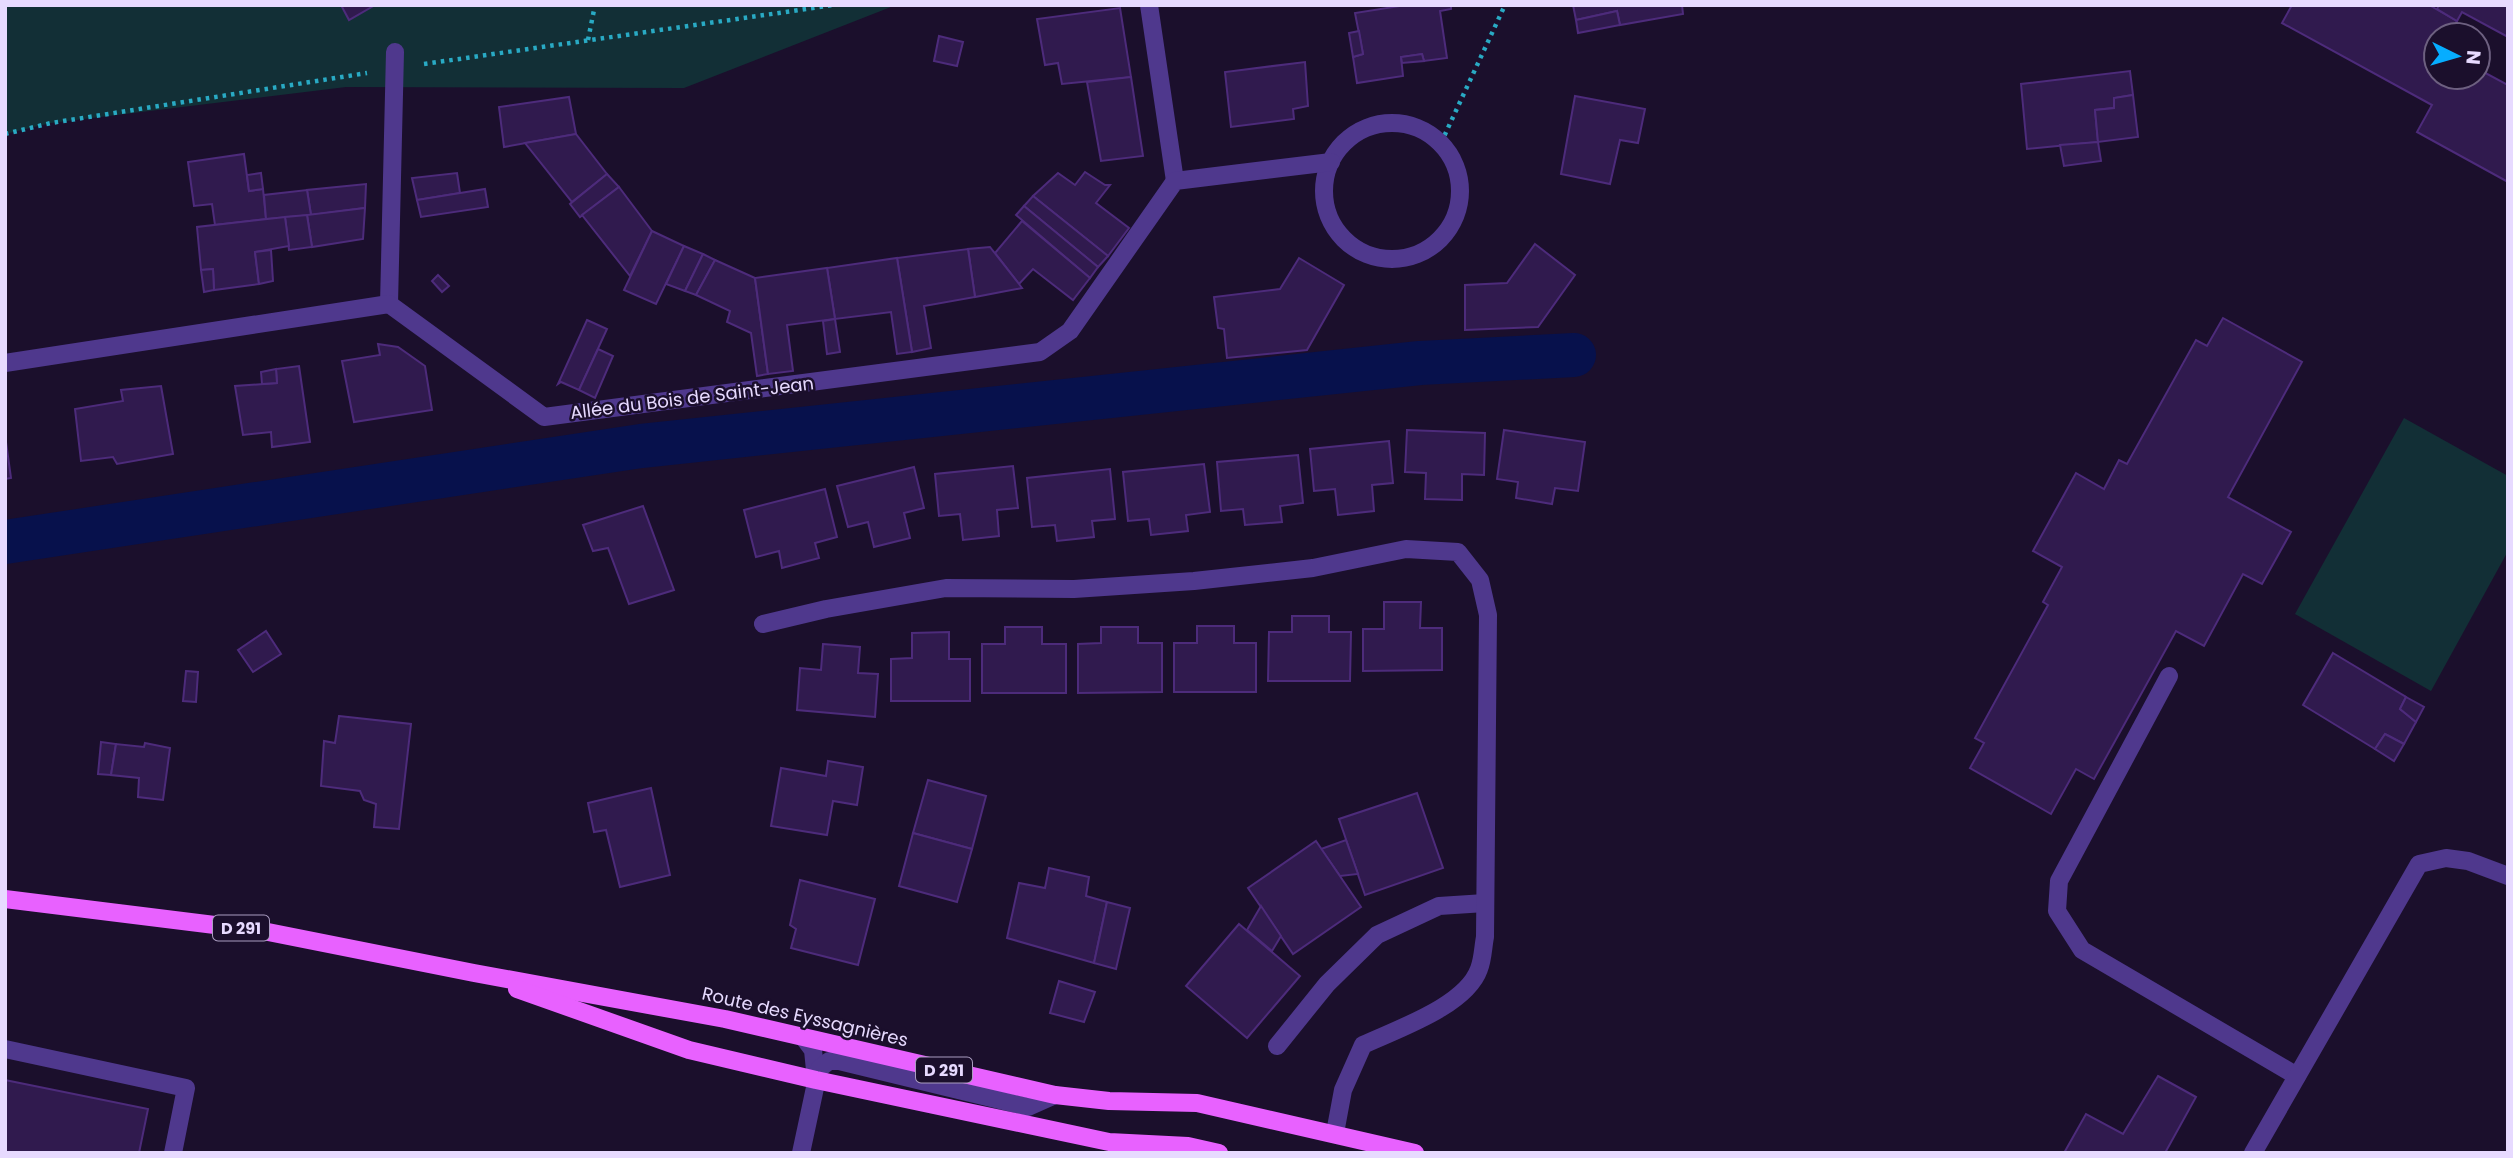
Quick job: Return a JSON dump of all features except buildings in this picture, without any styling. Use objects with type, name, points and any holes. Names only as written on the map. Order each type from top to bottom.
[{"type":"main road","name":"Route des Eyssagnières","points":[[5,899],[263,931],[724,1019],[1055,1096],[1109,1101],[1197,1103],[1415,1153]]},
{"type":"main road","name":"Route des Eyssagnières","points":[[474,973],[689,1049],[816,1080],[1109,1142],[1188,1146],[1219,1153]]},
{"type":"street","points":[[1149,5],[1175,181],[1331,162]]},
{"type":"street","points":[[5,363],[389,304],[395,52]]},
{"type":"street","points":[[1381,124],[1413,127],[1441,143],[1454,162],[1461,184],[1459,207],[1450,228],[1435,245],[1415,256],[1392,260],[1370,256],[1350,245],[1335,228],[1326,206],[1325,183],[1331,162],[1343,144],[1360,131],[1381,124]]},
{"type":"street","name":"Allée du Bois de Saint-Jean","points":[[389,304],[544,417],[1040,352],[1070,331],[1175,181]]},
{"type":"street","points":[[763,624],[827,609],[946,588],[1074,589],[1194,581],[1313,568],[1406,548],[1458,552],[1480,580],[1488,615],[1485,937],[1479,970],[1468,988],[1434,1012],[1363,1045],[1343,1090],[1335,1133]]},
{"type":"street","points":[[2169,676],[2059,881],[2057,911],[2082,950],[2297,1076]]},
{"type":"street","points":[[2253,1153],[2419,864],[2446,858],[2468,861],[2508,876]]},
{"type":"street","points":[[1277,1046],[1328,984],[1377,935],[1439,906],[1485,903]]},
{"type":"street","points":[[804,1038],[813,1050],[816,1080]]},
{"type":"street","points":[[5,1049],[186,1087],[173,1153]]},
{"type":"street","points":[[801,1153],[819,1069],[829,1061],[839,1061],[1028,1107],[1055,1096]]},
{"type":"path","points":[[588,40],[594,5]]},
{"type":"path","points":[[1441,143],[1505,5]]},
{"type":"green space","points":[[5,5],[896,5],[684,88],[346,87],[51,123],[5,134]]},
{"type":"green space","points":[[2404,418],[2508,476],[2508,551],[2431,691],[2295,614]]},
{"type":"waterway","points":[[5,542],[641,446],[1420,363],[1574,355]]}]
